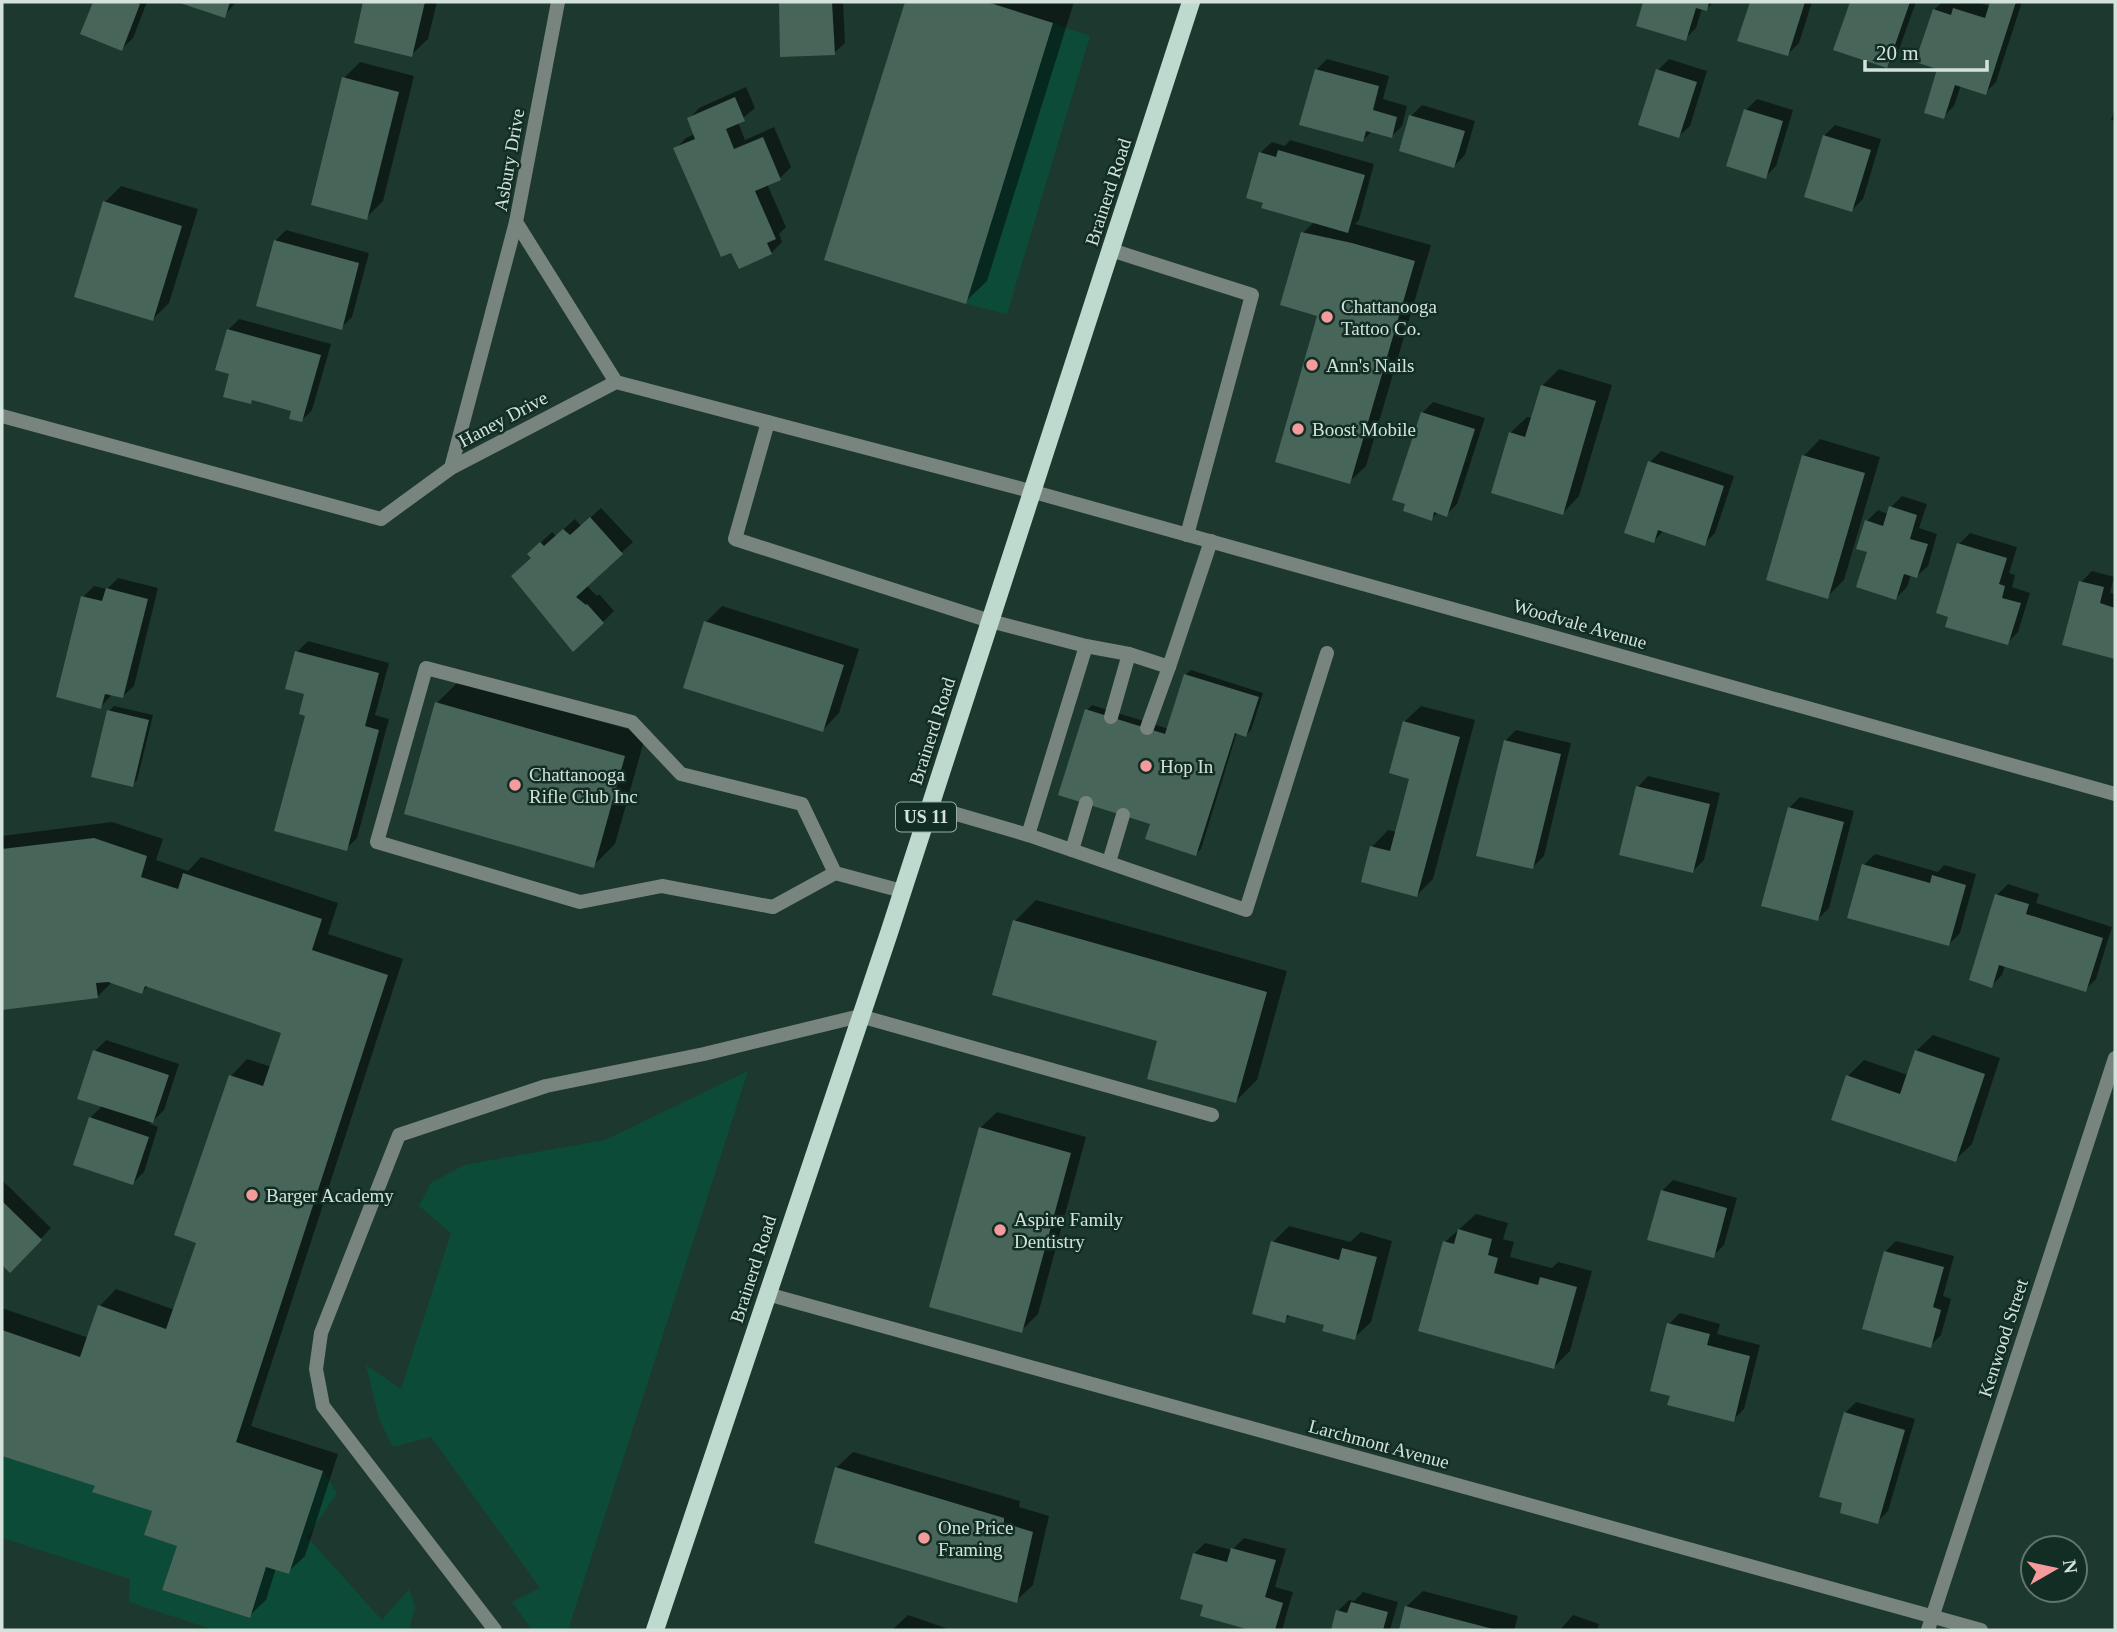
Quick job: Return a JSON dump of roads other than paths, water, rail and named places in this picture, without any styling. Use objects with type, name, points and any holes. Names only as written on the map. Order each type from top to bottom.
[{"type":"main road","name":"Brainerd Road","points":[[655,1630],[1034,492],[1191,2]]},
{"type":"street","name":"Asbury Drive","points":[[558,2],[516,222],[616,382]]},
{"type":"street","points":[[451,468],[516,222]]},
{"type":"street","points":[[1111,250],[1252,295],[1187,535]]},
{"type":"street","points":[[616,382],[1034,492]]},
{"type":"street","name":"Haney Drive","points":[[2,416],[381,519],[451,468],[616,382]]},
{"type":"street","points":[[768,422],[734,539],[990,621],[1086,646],[1129,654],[1169,667]]},
{"type":"street","name":"Woodvale Avenue","points":[[1034,492],[2115,794]]},
{"type":"street","points":[[1147,728],[1210,541]]},
{"type":"street","points":[[1028,835],[1086,646]]},
{"type":"street","points":[[929,806],[1028,835],[1246,910],[1327,653]]},
{"type":"street","points":[[1111,717],[1129,654]]},
{"type":"street","points":[[835,873],[802,804],[681,774],[632,722],[426,668],[377,842],[580,902],[662,886],[773,907],[835,873],[902,891]]},
{"type":"street","points":[[1072,850],[1086,803]]},
{"type":"street","points":[[1110,862],[1123,815]]},
{"type":"street","points":[[495,1630],[323,1406],[316,1369],[321,1333],[399,1135],[546,1086],[704,1054],[860,1016],[1212,1115]]},
{"type":"street","name":"Kenwood Street","points":[[1930,1623],[2115,1058]]},
{"type":"street","name":"Larchmont Avenue","points":[[767,1294],[1930,1623],[1981,1630]]},
{"type":"place","name":"Chattanooga Tattoo Co.","points":[[1327,317]]},
{"type":"place","name":"Ann's Nails","points":[[1312,365]]},
{"type":"place","name":"Boost Mobile","points":[[1298,429]]},
{"type":"place","name":"Hop In","points":[[1146,766]]},
{"type":"place","name":"Chattanooga Rifle Club Inc","points":[[515,785]]},
{"type":"place","name":"Barger Academy","points":[[252,1195]]},
{"type":"place","name":"Aspire Family Dentistry","points":[[1000,1230]]},
{"type":"place","name":"One Price Framing","points":[[924,1538]]}]
